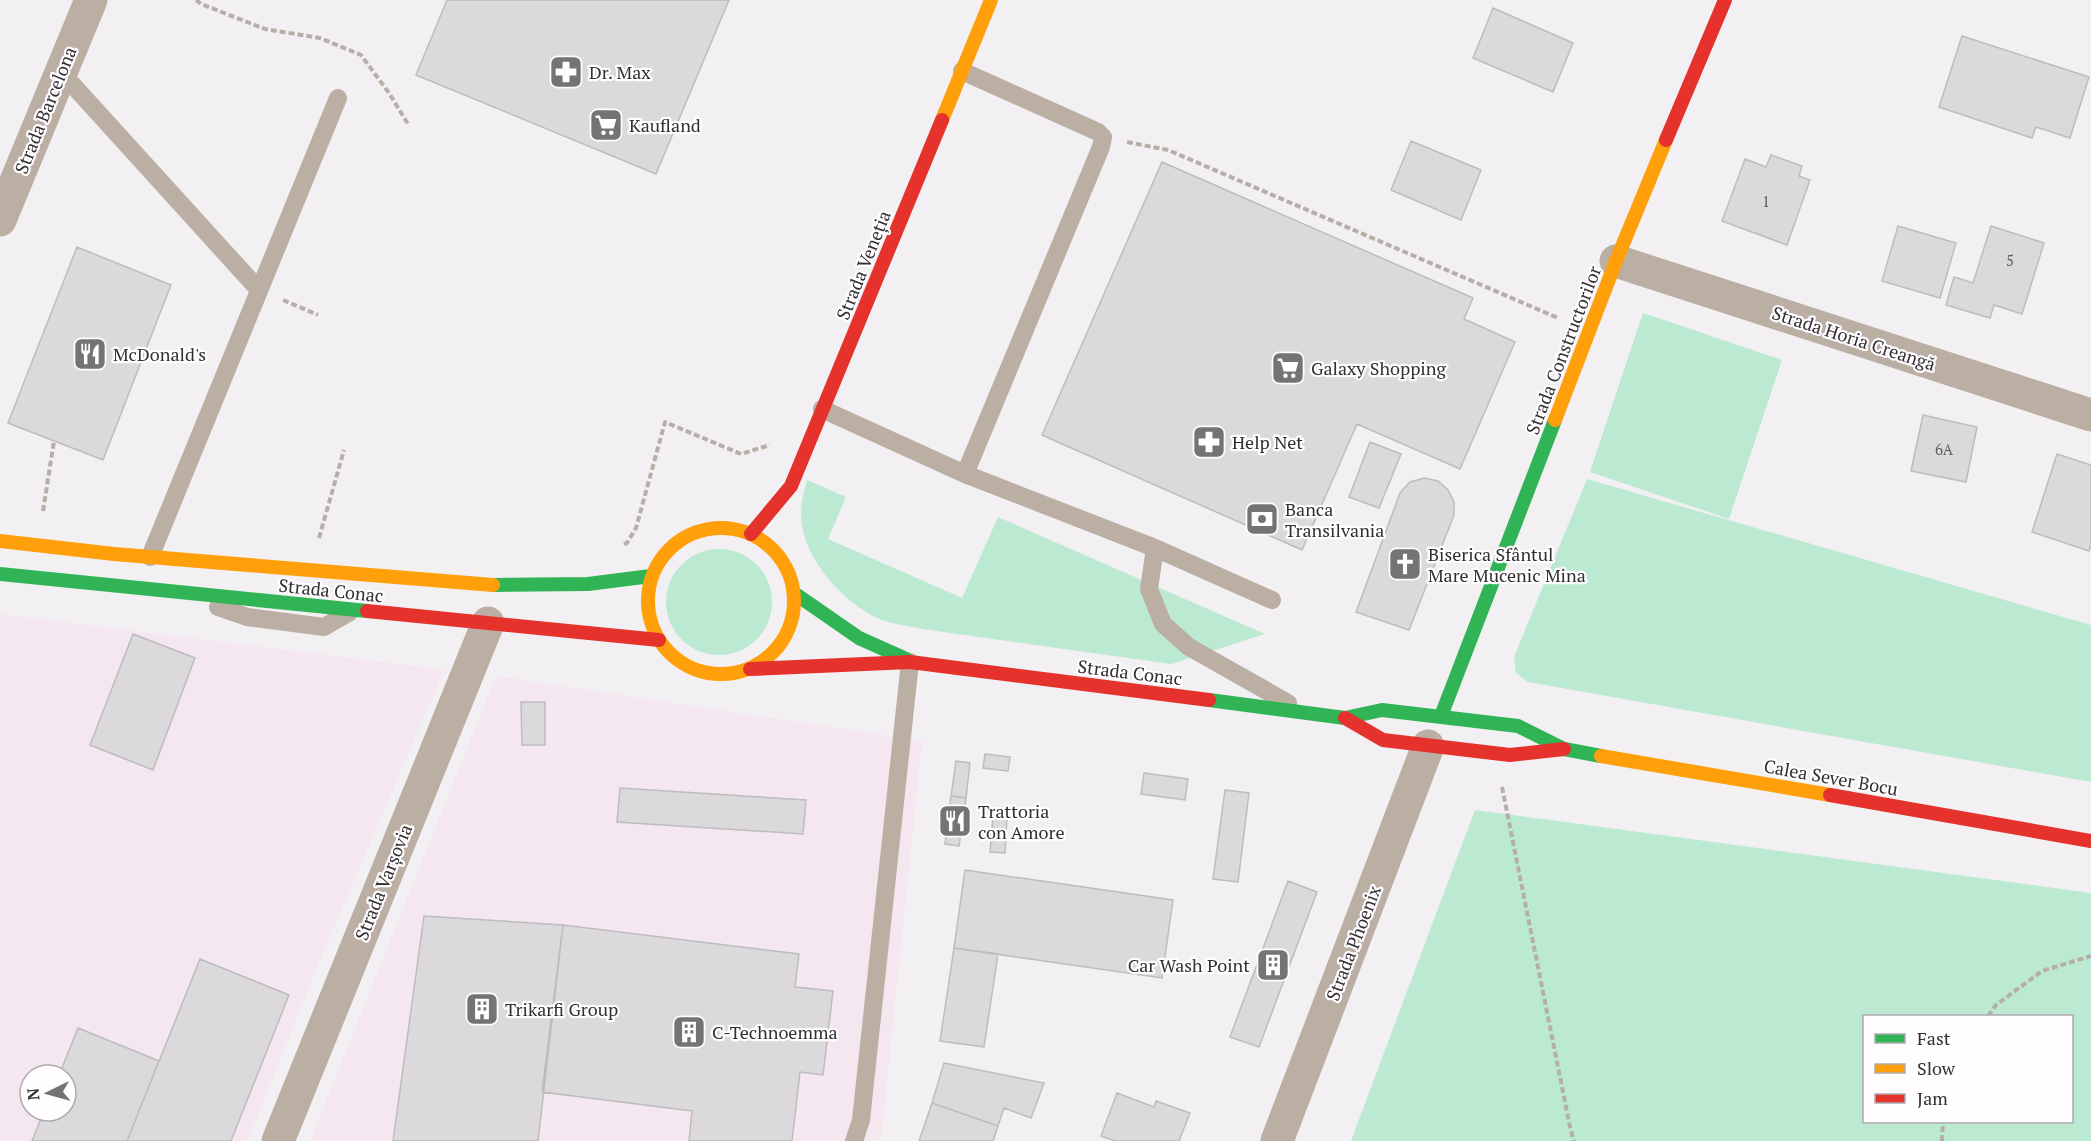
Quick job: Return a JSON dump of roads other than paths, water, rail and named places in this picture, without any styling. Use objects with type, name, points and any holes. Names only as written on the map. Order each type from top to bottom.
[{"type":"main road","name":"Strada Veneția","points":[[752,534],[791,486],[991,0]]},
{"type":"main road","name":"Strada Constructorilor","points":[[1441,716],[1616,261],[1725,0]]},
{"type":"main road","points":[[717,527],[734,528],[752,534],[768,543],[790,574],[794,593],[791,624],[784,638],[763,661],[750,669],[724,675],[699,671],[676,659],[659,640],[650,620],[647,598],[651,576],[664,554],[683,537],[699,530],[717,527]]},
{"type":"main road","name":"Strada Conac","points":[[0,541],[150,557],[500,586],[588,584],[651,576]]},
{"type":"main road","points":[[0,574],[199,595]]},
{"type":"main road","name":"Strada Conac","points":[[794,593],[859,638],[910,662]]},
{"type":"main road","name":"Strada Conac","points":[[353,610],[659,640]]},
{"type":"main road","name":"Strada Conac","points":[[750,669],[910,662],[1345,718],[1383,710],[1441,716]]},
{"type":"main road","name":"Calea Sever Bocu","points":[[1441,716],[1518,726],[1564,749]]},
{"type":"main road","name":"Strada Conac","points":[[1345,718],[1383,740],[1428,746]]},
{"type":"main road","name":"Calea Sever Bocu","points":[[1428,746],[1510,755],[1564,749],[2091,841]]},
{"type":"street","name":"Strada Barcelona","points":[[0,219],[91,0]]},
{"type":"street","name":"Strada Horia Creangă","points":[[1616,261],[2091,415]]},
{"type":"street","name":"Strada Varșovia","points":[[278,1141],[488,623]]},
{"type":"street","name":"Strada Phoenix","points":[[1277,1141],[1428,746]]},
{"type":"lane","points":[[962,71],[1098,132],[1103,137],[1101,147],[965,474]]},
{"type":"lane","points":[[61,72],[259,290]]},
{"type":"lane","points":[[150,557],[338,98]]},
{"type":"lane","points":[[822,409],[965,474],[1155,548],[1272,600]]},
{"type":"lane","points":[[1155,548],[1149,589],[1163,624],[1189,648],[1305,713]]},
{"type":"lane","points":[[199,595],[213,606],[247,617],[324,627],[353,610]]},
{"type":"lane","points":[[854,1141],[861,1120],[910,662]]},
{"type":"place","name":"Dr. Max","points":[[566,72]]},
{"type":"place","name":"Kaufland","points":[[606,125]]},
{"type":"place","name":"McDonald's","points":[[90,354]]},
{"type":"place","name":"Galaxy Shopping","points":[[1288,368]]},
{"type":"place","name":"Help Net","points":[[1209,442]]},
{"type":"place","name":"Banca Transilvania","points":[[1262,519]]},
{"type":"place","name":"Biserica Sfântul Mare Mucenic Mina","points":[[1405,564]]},
{"type":"place","name":"Trattoria con Amore","points":[[955,821]]},
{"type":"place","name":"Car Wash Point","points":[[1273,965]]},
{"type":"place","name":"Trikarfi Group","points":[[482,1009]]},
{"type":"place","name":"C-Technoemma","points":[[689,1032]]}]
